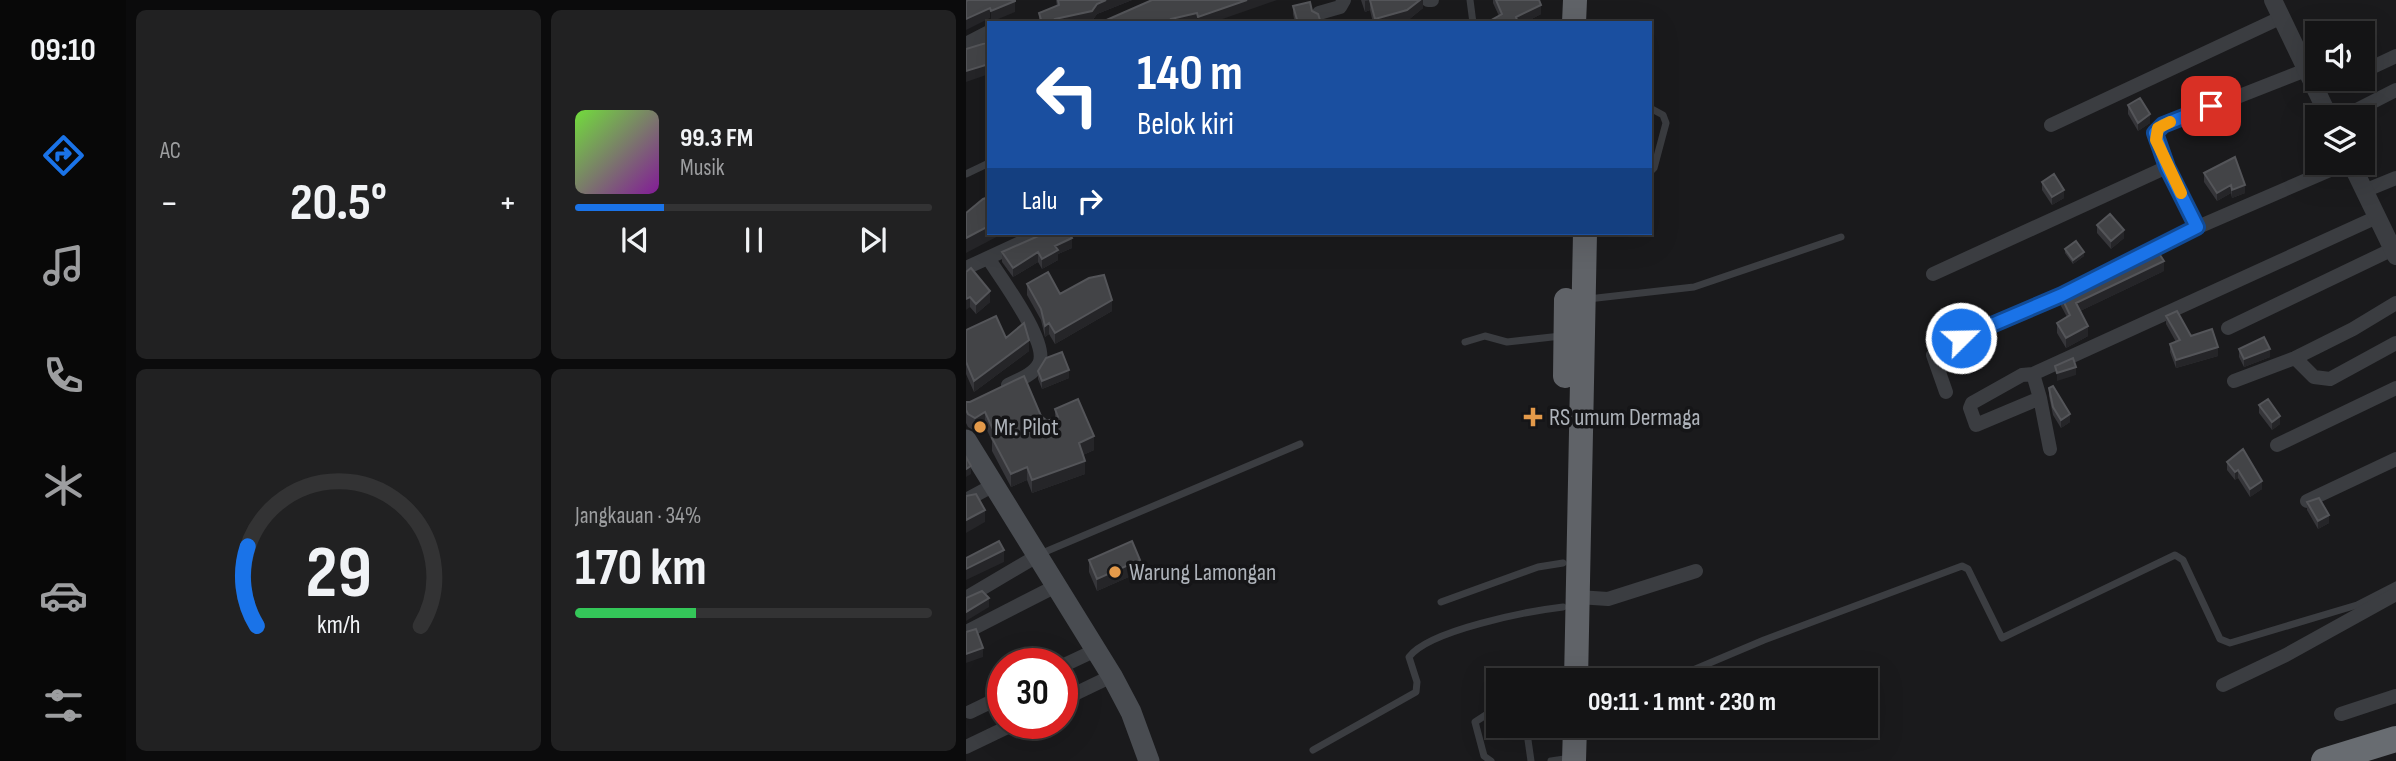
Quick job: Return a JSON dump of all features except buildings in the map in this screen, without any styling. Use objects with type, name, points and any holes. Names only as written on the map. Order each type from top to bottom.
[{"type":"highway","points":[[1574,21],[1575,0]]},
{"type":"highway","points":[[1591,0],[1591,21]]},
{"type":"highway","points":[[1569,235],[1563,563],[1571,602],[1575,668]]},
{"type":"highway","points":[[1564,668],[1571,602],[1585,235]]},
{"type":"highway","points":[[1564,760],[1571,738]]},
{"type":"highway","points":[[2324,761],[2396,739]]},
{"type":"main road","points":[[966,440],[1112,676],[1131,712],[1149,761]]},
{"type":"street","points":[[1319,13],[1340,8],[1344,0]]},
{"type":"street","points":[[2273,0],[2305,68]]},
{"type":"street","points":[[2051,125],[2280,18]]},
{"type":"street","points":[[966,44],[987,33]]},
{"type":"street","points":[[2375,66],[2396,56]]},
{"type":"street","points":[[2197,227],[2156,140],[2158,128],[2305,70]]},
{"type":"street","points":[[2367,105],[2396,90]]},
{"type":"street","points":[[1933,274],[2167,167]]},
{"type":"street","points":[[1946,392],[1933,355],[1939,348],[2062,295],[2197,227],[2318,175]]},
{"type":"street","points":[[2228,328],[2395,253],[2357,175]]},
{"type":"street","points":[[2364,191],[2396,178]]},
{"type":"street","points":[[2040,398],[1978,426],[1970,408],[1972,403],[2022,375],[2034,374],[2377,218]]},
{"type":"street","points":[[966,268],[1038,235]]},
{"type":"street","points":[[988,258],[1040,345],[1039,364],[1031,373],[999,390]]},
{"type":"street","points":[[2234,381],[2295,358],[2353,329],[2396,303]]},
{"type":"street","points":[[2295,358],[2314,377],[2330,379],[2396,343]]},
{"type":"street","points":[[2034,374],[2050,449]]},
{"type":"street","points":[[2277,445],[2396,388]]},
{"type":"street","points":[[2307,500],[2396,459]]},
{"type":"street","points":[[966,500],[992,486]]},
{"type":"street","points":[[966,598],[1037,556]]},
{"type":"street","points":[[1571,602],[1608,599],[1696,571]]},
{"type":"street","points":[[966,632],[1058,585]]},
{"type":"street","points":[[2223,685],[2286,655],[2396,594]]},
{"type":"street","points":[[1078,659],[1096,649]]},
{"type":"street","points":[[1078,692],[1112,676]]},
{"type":"street","points":[[2341,714],[2396,696]]},
{"type":"street","points":[[971,712],[987,704]]},
{"type":"street","points":[[966,747],[987,737]]},
{"type":"lane","points":[[1470,0],[1474,21]]},
{"type":"lane","points":[[1652,109],[1663,115],[1666,123],[1652,170]]},
{"type":"lane","points":[[966,174],[987,164]]},
{"type":"lane","points":[[1583,299],[1694,287],[1841,237]]},
{"type":"lane","points":[[1465,342],[1485,336],[1507,342],[1566,335]]},
{"type":"lane","points":[[1037,556],[1300,444]]},
{"type":"lane","points":[[1698,668],[1764,640],[1962,566],[1968,569],[2002,638],[2175,555],[2183,560],[2220,639],[2230,643],[2357,605],[2396,585]]},
{"type":"lane","points":[[1441,603],[1538,567],[1563,563]]},
{"type":"lane","points":[[1312,750],[1416,692],[1417,682],[1409,657],[1418,647],[1490,620],[1571,602]]},
{"type":"lane","points":[[1486,715],[1475,722],[1484,756],[1490,761]]},
{"type":"lane","points":[[1528,738],[1531,761]]},
{"type":"slow traffic","points":[[2170,122],[2158,128],[2155,133],[2156,140],[2181,193]]},
{"type":"place","name":"RS umum Dermaga","points":[[1533,417]]},
{"type":"place","name":"Mr. Pilot","points":[[980,427]]},
{"type":"place","name":"Warung Lamongan","points":[[1115,572]]},
{"type":"route","points":[[1961,338],[2062,295],[2197,227],[2167,167],[2155,133],[2163,125],[2211,106]]}]
